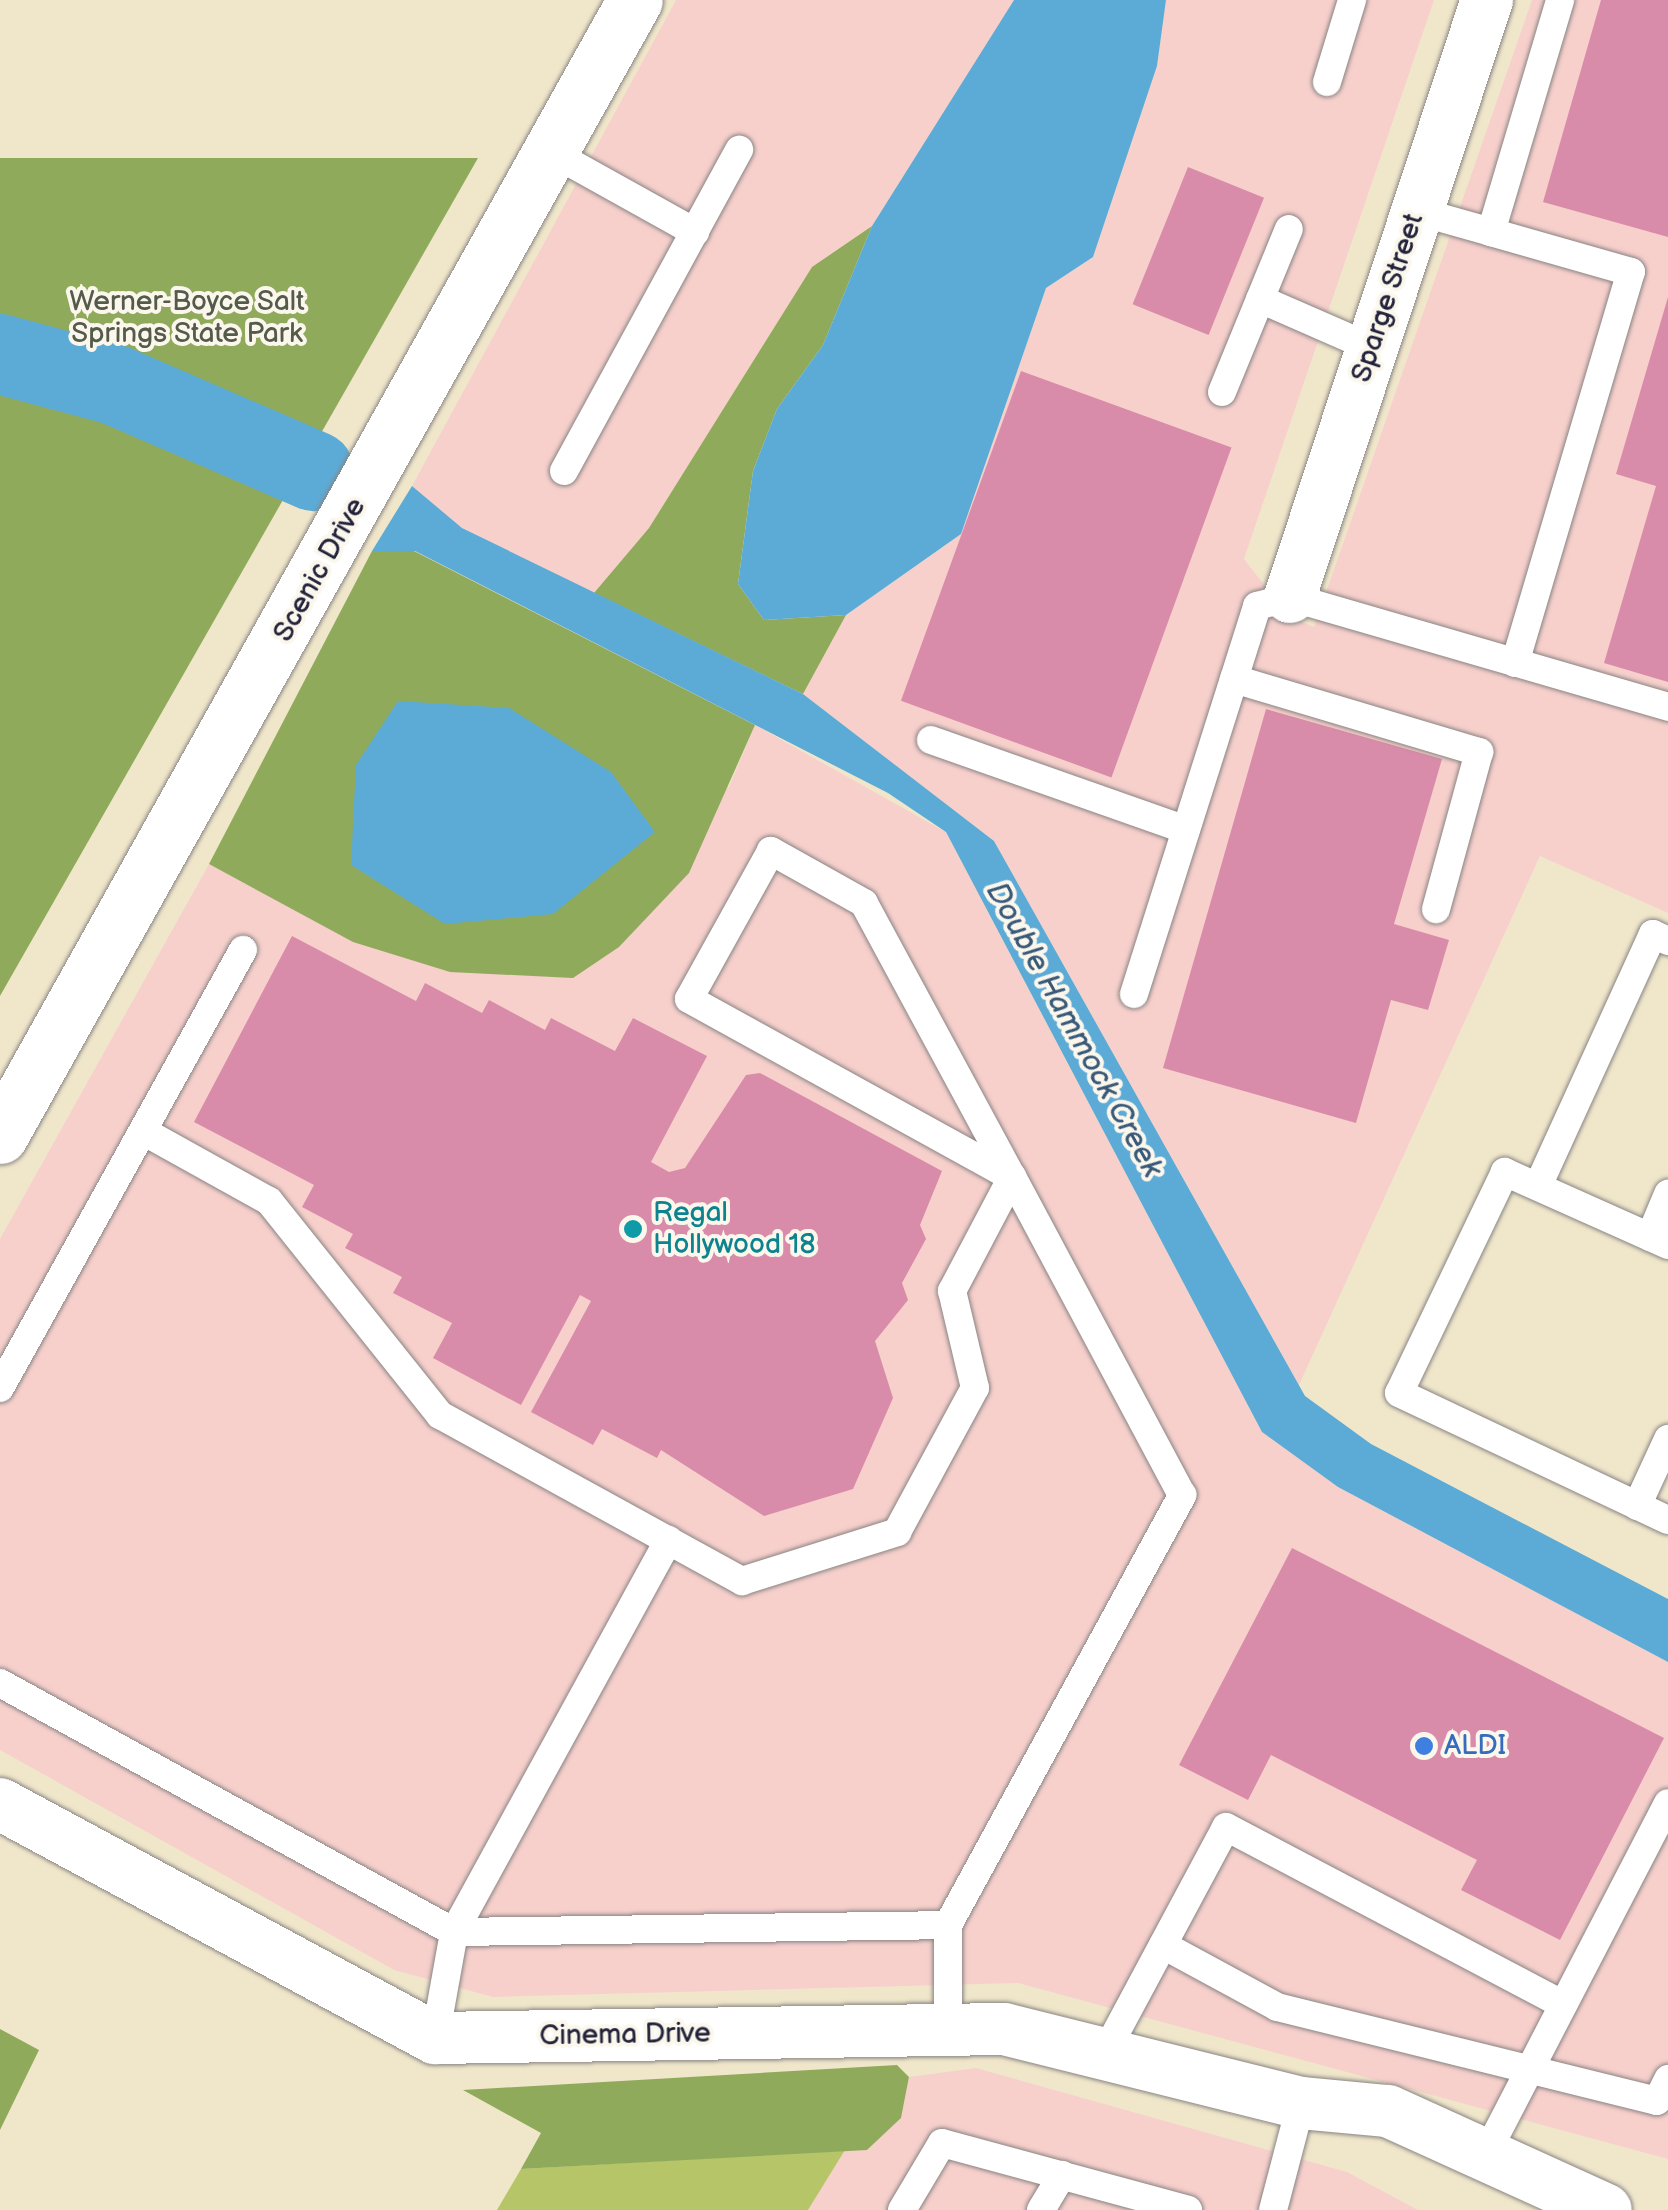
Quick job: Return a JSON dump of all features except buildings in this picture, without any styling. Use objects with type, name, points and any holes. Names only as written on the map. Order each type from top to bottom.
[{"type":"street","name":"Scenic Drive","points":[[0,1136],[636,0]]},
{"type":"street","name":"Sparge Street","points":[[1290,597],[1487,0]]},
{"type":"street","name":"Cinema Drive","points":[[0,1804],[435,2038],[1004,2029],[1106,2051],[1301,2103],[1388,2111],[1606,2210]]},
{"type":"street","name":"Cinema Drive","points":[[1301,2103],[1523,2210]]},
{"type":"lane","points":[[1326,82],[1352,0]]},
{"type":"lane","points":[[1491,232],[1560,0]]},
{"type":"lane","points":[[564,471],[739,150]]},
{"type":"lane","points":[[551,152],[694,232]]},
{"type":"lane","points":[[1417,211],[1631,272],[1515,662]]},
{"type":"lane","points":[[1222,392],[1289,229]]},
{"type":"lane","points":[[1260,299],[1372,348]]},
{"type":"lane","points":[[1134,994],[1258,606],[1290,597],[1668,707]]},
{"type":"lane","points":[[1234,679],[1480,752],[1436,909]]},
{"type":"lane","points":[[932,740],[1186,830]]},
{"type":"lane","points":[[948,2031],[948,1925],[1182,1496],[1012,1178],[864,903],[772,852],[689,999],[1012,1178]]},
{"type":"lane","points":[[1538,1186],[1653,934],[1668,941]]},
{"type":"lane","points":[[0,1388],[243,950]]},
{"type":"lane","points":[[143,1131],[269,1201],[440,1414],[742,1581],[897,1532],[976,1388],[952,1291],[1012,1178]]},
{"type":"lane","points":[[1668,1194],[1659,1241],[1505,1172],[1399,1393],[1668,1520]]},
{"type":"lane","points":[[1637,1506],[1668,1439]]},
{"type":"lane","points":[[435,2038],[454,1932],[669,1540]]},
{"type":"lane","points":[[0,1683],[454,1932],[948,1925]]},
{"type":"lane","points":[[1486,2154],[1668,1803]]},
{"type":"lane","points":[[1106,2051],[1226,1827],[1563,2004]]},
{"type":"lane","points":[[1163,1945],[1278,2007],[1657,2101],[1668,2080]]},
{"type":"lane","points":[[1273,2210],[1301,2103]]},
{"type":"lane","points":[[902,2210],[942,2143],[1172,2208]]},
{"type":"lane","points":[[1041,2210],[1062,2175]]},
{"type":"shaded area","points":[[676,0],[1014,0],[872,226],[812,267],[649,528],[594,593],[462,528],[412,486]]},
{"type":"shaded area","points":[[1166,0],[1434,0],[1244,559],[1289,617],[1314,627],[1532,0],[1668,0],[1668,913],[1540,856],[1299,1385],[994,841],[803,694],[846,615],[961,534],[1046,288],[1093,257],[1157,66]]},
{"type":"shaded area","points":[[755,725],[946,832],[1262,1432],[1338,1487],[1668,1662],[1668,2159],[1018,1983],[493,1997],[394,1970],[0,1750],[0,1239],[209,864],[450,972],[729,787]]},
{"type":"shaded area","points":[[976,2068],[1347,2172],[1418,2210],[808,2210],[845,2150],[867,2150],[901,2118],[909,2077]]},
{"type":"green space","name":"Werner-Boyce Salt Springs State Park","points":[[0,158],[478,158],[0,996]]},
{"type":"green space","points":[[872,226],[823,345],[777,409],[753,471],[738,584],[764,620],[846,615],[803,694],[594,593],[649,528],[812,267]]},
{"type":"green space","points":[[372,551],[414,551],[755,725],[689,873],[619,947],[573,978],[450,972],[353,942],[209,864]]},
{"type":"green space","points":[[0,2029],[39,2050],[0,2130]]},
{"type":"green space","points":[[897,2065],[909,2077],[901,2118],[867,2150],[521,2169],[541,2133],[463,2090]]},
{"type":"green space","points":[[845,2150],[808,2210],[497,2210],[521,2169]]},
{"type":"water","points":[[1014,0],[1166,0],[1157,66],[1093,257],[1046,288],[961,534],[846,615],[764,620],[738,584],[753,471],[777,409],[823,345],[872,226]]},
{"type":"water","points":[[412,486],[462,528],[803,694],[994,841],[1305,1396],[1371,1444],[1668,1599],[1668,1662],[1338,1487],[1262,1432],[946,832],[888,793],[415,551],[372,551]]},
{"type":"water","points":[[398,701],[509,708],[611,772],[655,832],[553,914],[445,924],[351,865],[356,765]]},
{"type":"waterway","name":"Double Hammock Creek","points":[[0,354],[115,385],[314,471]]},
{"type":"place","name":"Regal Hollywood 18","points":[[633,1229]]},
{"type":"place","name":"ALDI","points":[[1424,1746]]}]
